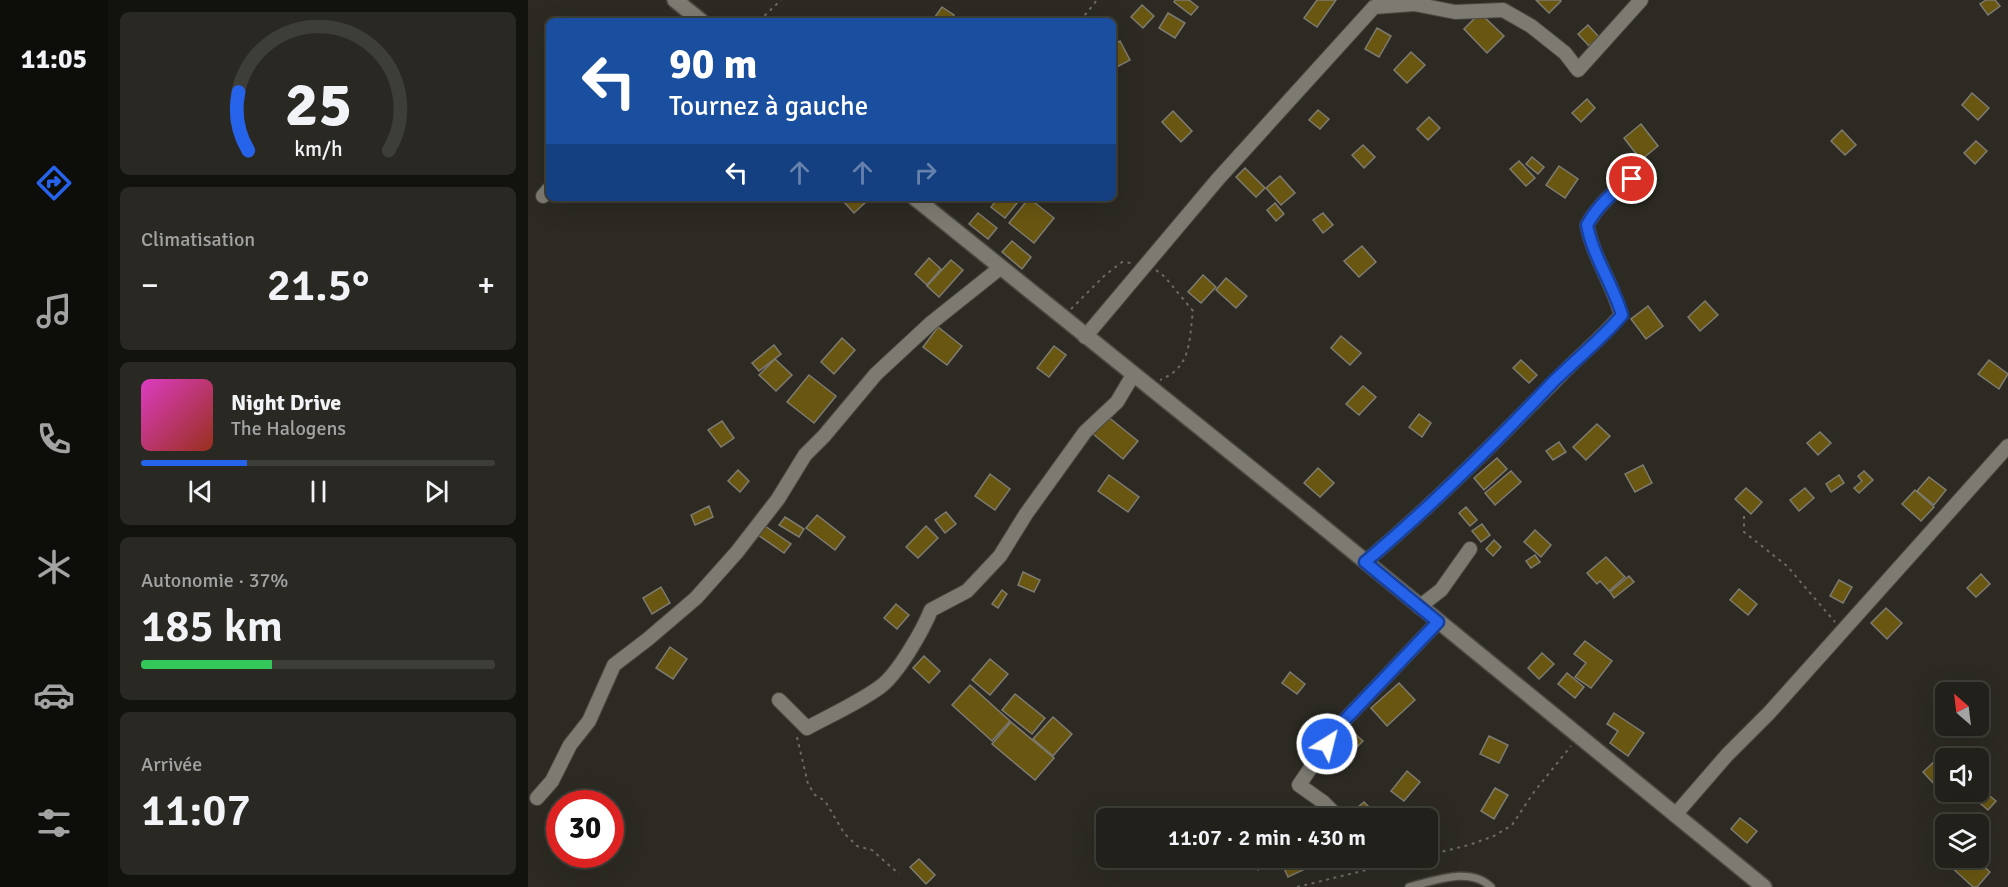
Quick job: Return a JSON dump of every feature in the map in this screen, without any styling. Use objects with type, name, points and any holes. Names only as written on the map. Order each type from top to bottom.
[{"type":"street","points":[[675,0],[691,18]]},
{"type":"street","points":[[1086,337],[1218,179],[1374,7],[1414,4],[1455,12],[1503,10],[1548,39],[1565,53],[1578,69],[1641,0]]},
{"type":"street","points":[[1365,562],[1433,503],[1622,315],[1596,255],[1587,225],[1602,203],[1632,179]]},
{"type":"street","points":[[919,201],[1764,887]]},
{"type":"street","points":[[537,798],[552,781],[570,745],[589,721],[614,664],[648,639],[703,590],[737,552],[778,499],[805,455],[876,374],[931,323],[1000,268]]},
{"type":"street","points":[[780,700],[807,728],[882,686],[909,651],[926,624],[931,610],[967,591],[1000,556],[1026,514],[1085,432],[1117,402],[1132,375]]},
{"type":"street","points":[[1675,815],[2008,446]]},
{"type":"street","points":[[1419,607],[1441,590],[1470,549]]},
{"type":"street","points":[[1329,808],[1299,785],[1340,725],[1438,622]]},
{"type":"lane","points":[[1409,887],[1448,877],[1467,876],[1486,882],[1491,887]]},
{"type":"path","points":[[762,18],[781,0]]},
{"type":"path","points":[[1082,18],[1097,0]]},
{"type":"path","points":[[1061,317],[1122,262],[1147,264],[1165,277],[1193,311],[1189,350],[1180,367],[1170,376],[1147,386]]},
{"type":"path","points":[[1744,516],[1744,532],[1787,566],[1843,630]]},
{"type":"path","points":[[802,723],[796,739],[804,761],[808,784],[815,795],[825,801],[844,833],[857,846],[872,850],[899,874]]},
{"type":"path","points":[[1438,852],[1494,836],[1512,825],[1552,769],[1579,737]]},
{"type":"path","points":[[1297,887],[1374,868]]},
{"type":"building","points":[[1175,0],[1189,0],[1198,7],[1191,15],[1174,2]]},
{"type":"building","points":[[1317,0],[1336,0],[1317,27],[1304,18]]},
{"type":"building","points":[[1536,0],[1560,0],[1561,1],[1549,13]]},
{"type":"building","points":[[1986,0],[1995,0],[2000,6],[1988,15],[1980,4]]},
{"type":"building","points":[[1142,5],[1154,16],[1143,28],[1131,17]]},
{"type":"building","points":[[942,7],[954,15],[952,18],[934,18]]},
{"type":"building","points":[[1168,13],[1185,23],[1175,38],[1159,28]]},
{"type":"building","points":[[1480,13],[1504,36],[1487,53],[1464,29]]},
{"type":"building","points":[[1588,25],[1599,37],[1589,46],[1578,34]]},
{"type":"building","points":[[1377,28],[1391,36],[1379,57],[1365,49]]},
{"type":"building","points":[[1120,41],[1130,60],[1116,67],[1116,43]]},
{"type":"building","points":[[1411,52],[1425,65],[1407,83],[1394,70]]},
{"type":"building","points":[[1972,93],[1989,108],[1978,120],[1962,105]]},
{"type":"building","points":[[1587,99],[1595,108],[1581,122],[1572,113]]},
{"type":"building","points":[[1318,110],[1329,119],[1320,129],[1309,120]]},
{"type":"building","points":[[1173,111],[1192,131],[1181,142],[1162,122]]},
{"type":"building","points":[[1429,117],[1440,128],[1428,140],[1417,129]]},
{"type":"building","points":[[1641,124],[1658,146],[1641,160],[1624,138]]},
{"type":"building","points":[[1842,130],[1856,145],[1845,155],[1831,141]]},
{"type":"building","points":[[1976,141],[1987,151],[1975,164],[1964,153]]},
{"type":"building","points":[[1363,145],[1375,157],[1364,168],[1352,155]]},
{"type":"building","points":[[1532,157],[1544,167],[1538,174],[1526,164]]},
{"type":"building","points":[[1519,161],[1535,178],[1526,186],[1510,169]]},
{"type":"building","points":[[1559,166],[1578,179],[1565,198],[1546,185]]},
{"type":"building","points":[[1245,168],[1265,188],[1256,197],[1236,177]]},
{"type":"building","points":[[1280,176],[1295,193],[1281,205],[1266,188]]},
{"type":"building","points":[[865,201],[866,202],[854,213],[844,202]]},
{"type":"building","points":[[996,201],[1019,201],[1005,218],[991,207]]},
{"type":"building","points":[[1027,201],[1033,201],[1054,218],[1034,243],[1009,223]]},
{"type":"building","points":[[1275,203],[1284,214],[1276,221],[1267,210]]},
{"type":"building","points":[[978,213],[997,228],[988,239],[969,224]]},
{"type":"building","points":[[1323,213],[1333,225],[1323,233],[1313,220]]},
{"type":"building","points":[[1012,241],[1031,257],[1022,269],[1002,252]]},
{"type":"building","points":[[1362,246],[1376,262],[1359,277],[1344,261]]},
{"type":"building","points":[[929,258],[941,269],[927,285],[915,274]]},
{"type":"building","points":[[951,260],[963,270],[939,297],[927,286]]},
{"type":"building","points":[[1203,275],[1216,287],[1201,303],[1188,292]]},
{"type":"building","points":[[1226,278],[1247,296],[1236,308],[1216,290]]},
{"type":"building","points":[[1705,301],[1718,315],[1700,331],[1688,317]]},
{"type":"building","points":[[1648,306],[1663,326],[1646,339],[1631,319]]},
{"type":"building","points":[[938,327],[962,346],[947,365],[923,347]]},
{"type":"building","points":[[1341,336],[1361,353],[1350,365],[1331,348]]},
{"type":"building","points":[[842,338],[855,350],[834,374],[821,362]]},
{"type":"building","points":[[774,345],[781,354],[759,371],[752,363]]},
{"type":"building","points":[[1054,346],[1066,355],[1049,377],[1037,368]]},
{"type":"building","points":[[775,359],[792,375],[776,391],[759,375]]},
{"type":"building","points":[[1521,360],[1537,375],[1529,383],[1513,368]]},
{"type":"building","points":[[1989,360],[2008,374],[1999,389],[1978,374]]},
{"type":"building","points":[[809,375],[836,396],[814,423],[787,402]]},
{"type":"building","points":[[1363,386],[1376,397],[1359,415],[1346,404]]},
{"type":"building","points":[[1419,414],[1431,423],[1422,437],[1409,427]]},
{"type":"building","points":[[1107,416],[1138,441],[1123,459],[1093,434]]},
{"type":"building","points":[[722,421],[734,438],[721,447],[708,430]]},
{"type":"building","points":[[1597,424],[1610,436],[1586,460],[1573,447]]},
{"type":"building","points":[[1820,432],[1831,443],[1818,455],[1807,443]]},
{"type":"building","points":[[1559,442],[1566,452],[1553,460],[1546,451]]},
{"type":"building","points":[[1497,458],[1507,469],[1484,490],[1474,478]]},
{"type":"building","points":[[1643,465],[1652,483],[1635,492],[1625,474]]},
{"type":"building","points":[[1318,468],[1334,483],[1320,497],[1304,483]]},
{"type":"building","points":[[738,470],[749,481],[740,492],[728,481]]},
{"type":"building","points":[[1511,471],[1521,482],[1495,505],[1485,493]]},
{"type":"building","points":[[1864,471],[1873,480],[1859,493],[1854,488],[1862,481],[1858,476]]},
{"type":"building","points":[[990,474],[1010,489],[995,510],[975,496]]},
{"type":"building","points":[[1109,475],[1139,497],[1128,512],[1098,491]]},
{"type":"building","points":[[1839,475],[1844,483],[1831,492],[1826,484]]},
{"type":"building","points":[[1929,477],[1946,490],[1934,505],[1917,491]]},
{"type":"building","points":[[1746,488],[1762,502],[1751,514],[1735,499]]},
{"type":"building","points":[[1805,488],[1814,498],[1799,511],[1790,500]]},
{"type":"building","points":[[1915,490],[1934,507],[1921,521],[1902,504]]},
{"type":"building","points":[[709,506],[713,517],[695,525],[691,515]]},
{"type":"building","points":[[1466,507],[1477,520],[1470,526],[1459,513]]},
{"type":"building","points":[[946,512],[956,524],[945,533],[935,520]]},
{"type":"building","points":[[817,515],[845,537],[835,550],[806,528]]},
{"type":"building","points":[[785,517],[804,529],[799,537],[779,525]]},
{"type":"building","points":[[1482,524],[1490,535],[1481,542],[1472,531]]},
{"type":"building","points":[[765,526],[791,544],[784,553],[758,535]]},
{"type":"building","points":[[926,526],[938,538],[918,558],[906,547]]},
{"type":"building","points":[[1535,530],[1551,545],[1541,557],[1524,542]]},
{"type":"building","points":[[1494,540],[1501,547],[1493,556],[1486,549]]},
{"type":"building","points":[[1535,555],[1540,562],[1531,568],[1526,561]]},
{"type":"building","points":[[1606,557],[1625,577],[1609,591],[1600,581],[1597,584],[1587,573]]},
{"type":"building","points":[[1023,572],[1040,580],[1034,592],[1018,585]]},
{"type":"building","points":[[1981,574],[1990,584],[1976,597],[1967,588]]},
{"type":"building","points":[[1629,576],[1634,582],[1614,598],[1610,592]]},
{"type":"building","points":[[1839,580],[1852,587],[1843,603],[1830,596]]},
{"type":"building","points":[[661,587],[670,603],[652,614],[643,598]]},
{"type":"building","points":[[1739,589],[1757,604],[1748,615],[1730,600]]},
{"type":"building","points":[[1002,590],[1007,594],[998,608],[992,604]]},
{"type":"building","points":[[896,604],[909,615],[897,629],[884,618]]},
{"type":"building","points":[[1886,608],[1902,623],[1887,639],[1871,623]]},
{"type":"building","points":[[1585,641],[1612,661],[1591,688],[1575,677],[1586,663],[1574,654]]},
{"type":"building","points":[[670,647],[687,659],[673,679],[656,668]]},
{"type":"building","points":[[1542,653],[1554,664],[1539,679],[1528,668]]},
{"type":"building","points":[[924,656],[940,671],[929,683],[913,668]]},
{"type":"building","points":[[990,659],[1008,674],[990,695],[972,680]]},
{"type":"building","points":[[1290,672],[1305,684],[1297,694],[1282,683]]},
{"type":"building","points":[[1567,673],[1584,687],[1575,698],[1558,684]]},
{"type":"building","points":[[1399,683],[1415,700],[1387,726],[1371,708]]},
{"type":"building","points":[[970,685],[1010,721],[992,741],[952,705]]},
{"type":"building","points":[[1015,694],[1045,718],[1032,734],[1002,710]]},
{"type":"building","points":[[1614,713],[1644,733],[1628,756],[1610,743],[1618,731],[1607,724]]},
{"type":"building","points":[[1053,717],[1072,734],[1053,756],[1033,739]]},
{"type":"building","points":[[1011,722],[1054,758],[1035,780],[992,744]]},
{"type":"building","points":[[1354,733],[1363,741],[1350,754],[1341,745]]},
{"type":"building","points":[[1489,736],[1508,745],[1499,763],[1480,754]]},
{"type":"building","points":[[1935,761],[1935,785],[1923,772]]},
{"type":"building","points":[[1407,771],[1420,782],[1404,801],[1391,791]]},
{"type":"building","points":[[1495,788],[1508,795],[1494,819],[1481,811]]},
{"type":"building","points":[[1989,795],[1996,801],[1988,810],[1978,802],[1989,802]]},
{"type":"building","points":[[1364,802],[1370,808],[1357,808]]},
{"type":"building","points":[[1740,818],[1757,831],[1747,843],[1731,829]]},
{"type":"building","points":[[919,859],[935,875],[926,884],[910,867]]},
{"type":"building","points":[[1284,868],[1305,868],[1305,869],[1288,877]]},
{"type":"building","points":[[1952,868],[1986,868],[1990,872],[1977,887],[1973,887]]},
{"type":"route","points":[[1327,744],[1340,725],[1438,622],[1365,562],[1433,503],[1622,315],[1618,301],[1596,255],[1587,225],[1602,203],[1632,179]]}]
